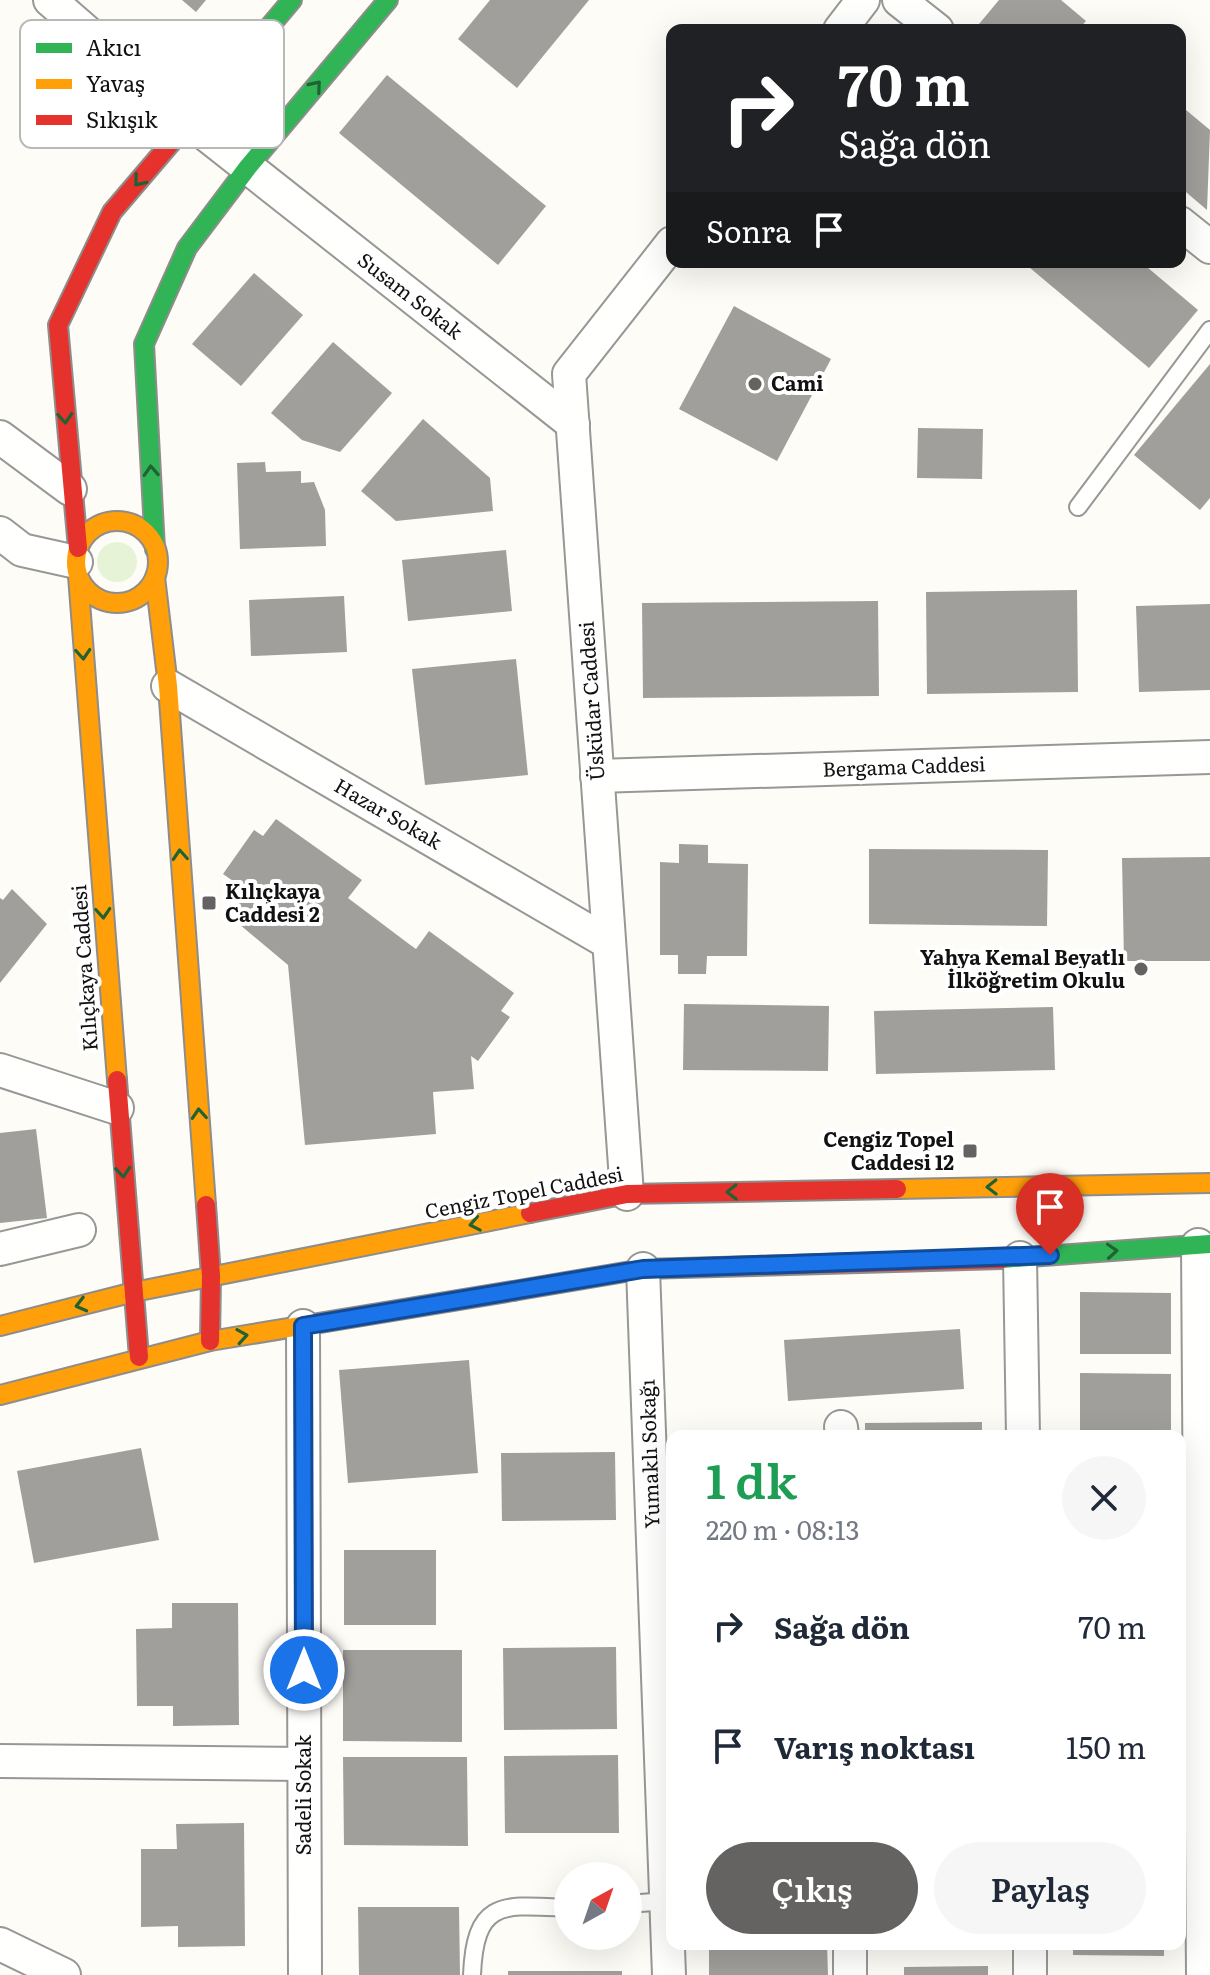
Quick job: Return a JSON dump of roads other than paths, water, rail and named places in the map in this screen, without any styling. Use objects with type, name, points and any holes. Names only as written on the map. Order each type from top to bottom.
[{"type":"street","name":"Susam Sokak","points":[[50,0],[73,20]]},
{"type":"street","name":"Kılıçkaya Caddesi","points":[[275,20],[292,0]]},
{"type":"street","points":[[284,124],[388,0]]},
{"type":"street","points":[[845,24],[863,0]]},
{"type":"street","points":[[899,0],[929,24]]},
{"type":"street","name":"Kılıçkaya Caddesi","points":[[139,1357],[117,1108],[58,325],[112,212],[166,148]]},
{"type":"street","name":"Susam Sokak","points":[[224,148],[573,424]]},
{"type":"street","points":[[210,1341],[211,1276],[168,686],[155,577],[144,344],[187,248],[264,148]]},
{"type":"street","points":[[1186,228],[1210,247]]},
{"type":"street","name":"Üsküdar Caddesi","points":[[627,1194],[569,374],[666,251]]},
{"type":"street","points":[[0,437],[70,489]]},
{"type":"street","points":[[155,549],[137,527],[110,521],[85,535],[77,562],[96,598],[124,603],[148,589],[155,577]]},
{"type":"street","points":[[0,533],[22,550],[77,562]]},
{"type":"street","name":"Hazar Sokak","points":[[168,686],[609,943]]},
{"type":"street","name":"Bergama Caddesi","points":[[597,776],[1210,757]]},
{"type":"street","points":[[0,1070],[117,1108]]},
{"type":"street","points":[[0,1083],[32,1080]]},
{"type":"street","name":"Cengiz Topel Caddesi","points":[[0,1326],[134,1292],[627,1194],[1210,1183]]},
{"type":"street","points":[[0,1249],[79,1230]]},
{"type":"street","points":[[0,1395],[210,1341],[643,1269],[1020,1258],[1204,1244],[1203,1975]]},
{"type":"street","points":[[1020,1258],[1023,1430]]},
{"type":"street","name":"Yumaklı Sokağı","points":[[643,1269],[666,1901]]},
{"type":"street","name":"Sadeli Sokak","points":[[303,1326],[305,1975]]},
{"type":"street","points":[[0,1761],[304,1764]]},
{"type":"street","points":[[0,1944],[64,1975]]},
{"type":"street","name":"Yumaklı Sokağı","points":[[668,1950],[669,1975]]},
{"type":"street","points":[[850,1950],[850,1975]]},
{"type":"street","points":[[1030,1950],[1030,1975]]},
{"type":"lane","points":[[1078,507],[1210,330]]},
{"type":"lane","points":[[642,1903],[666,1901]]},
{"type":"lane","points":[[472,1975],[475,1935],[496,1912],[507,1905],[554,1907]]},
{"type":"place","name":"Cami","points":[[755,384]]},
{"type":"place","name":"Kılıçkaya Caddesi 2","points":[[209,903]]},
{"type":"place","name":"Yahya Kemal Beyatlı İlköğretim Okulu","points":[[1141,969]]},
{"type":"place","name":"Cengiz Topel Caddesi 12","points":[[970,1151]]}]
